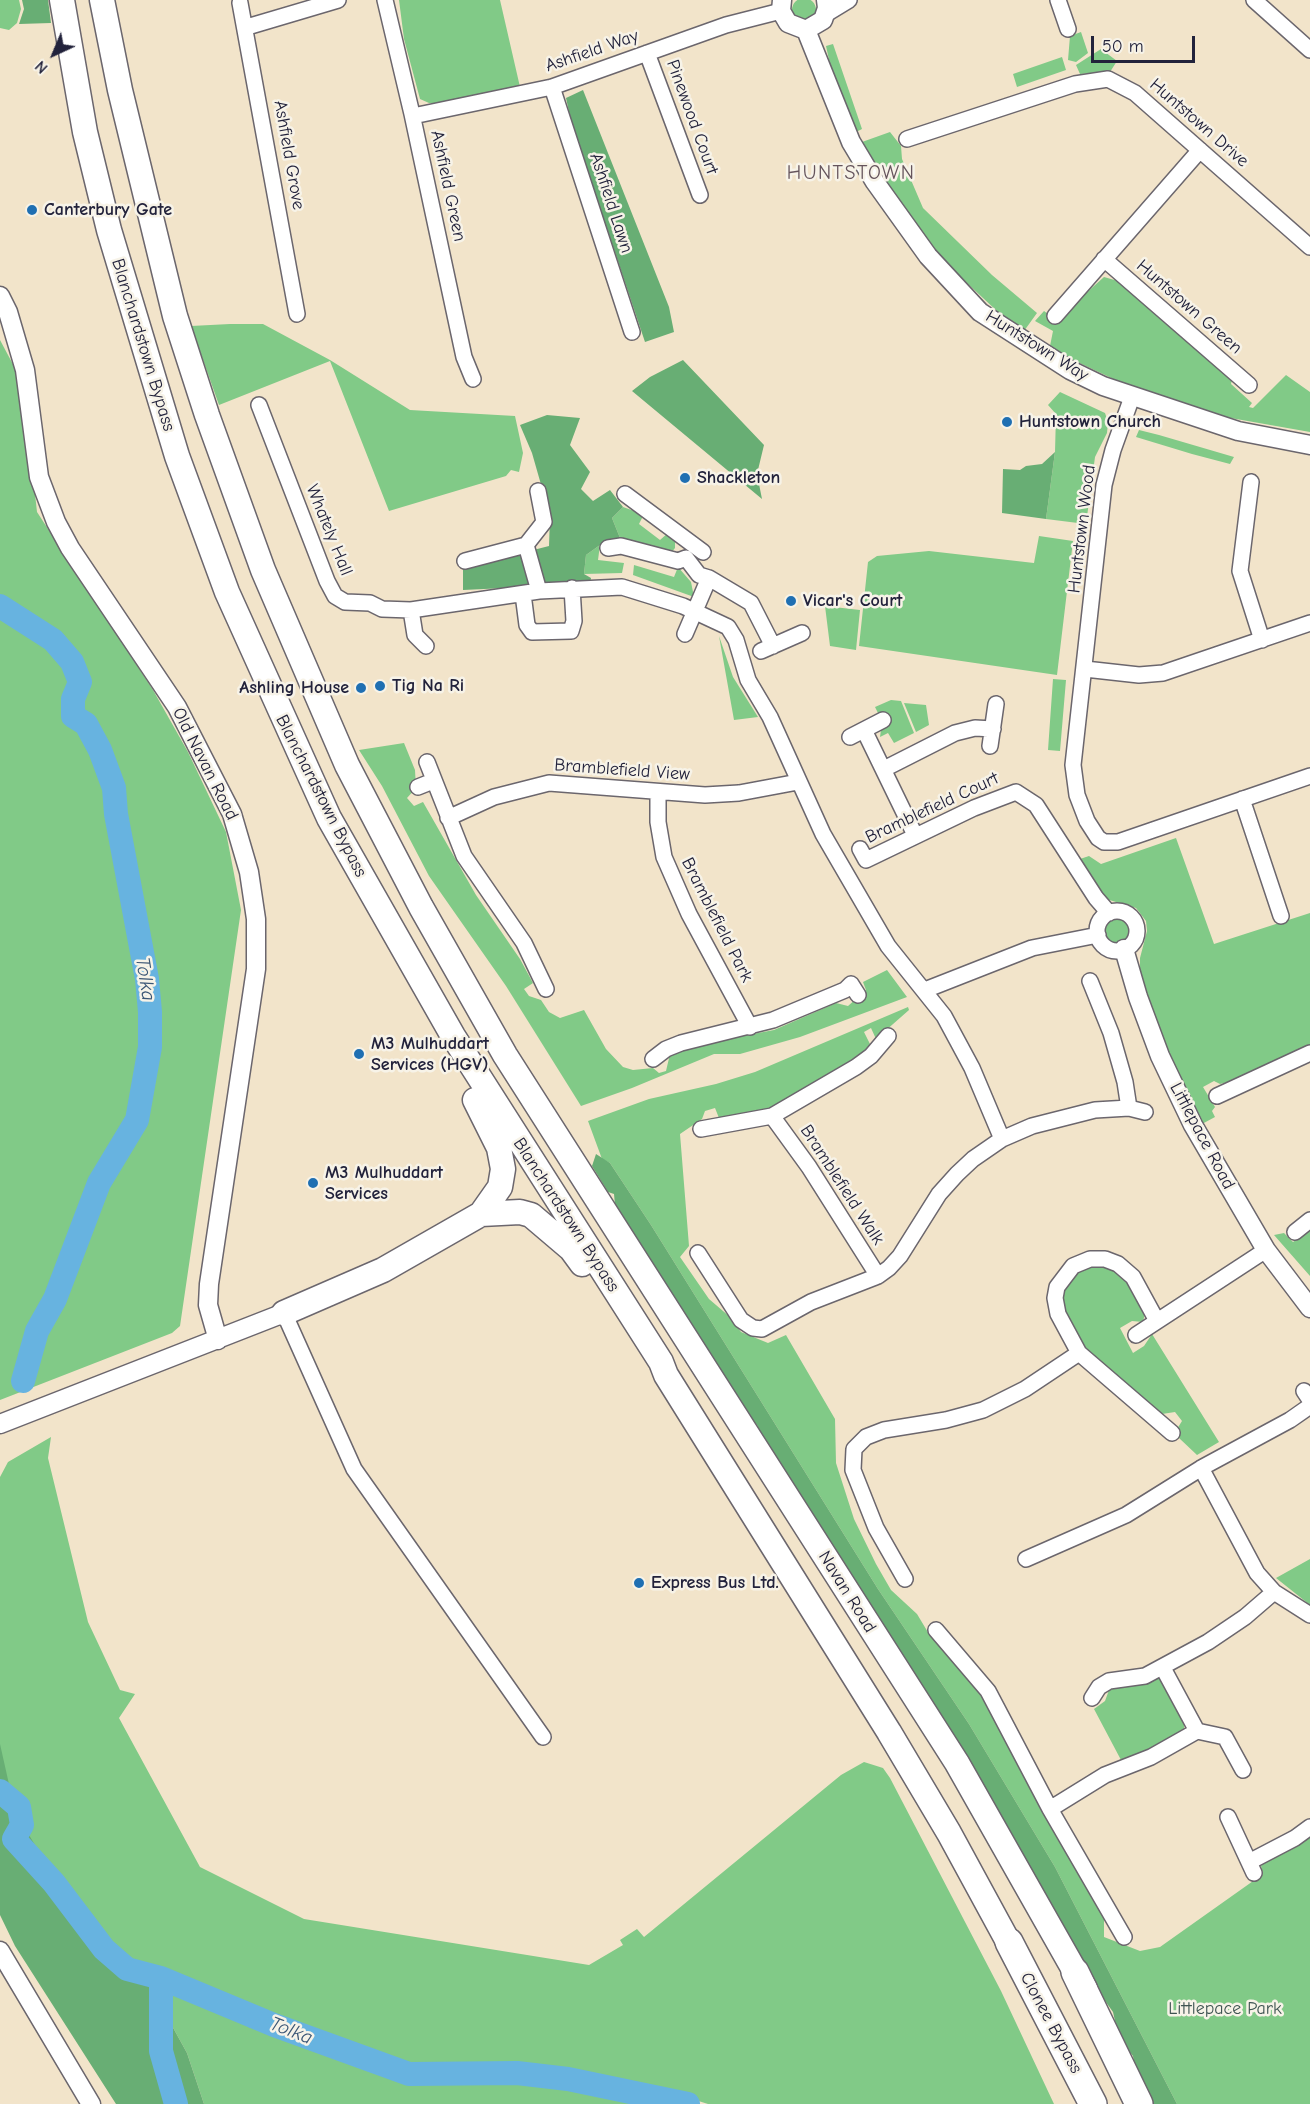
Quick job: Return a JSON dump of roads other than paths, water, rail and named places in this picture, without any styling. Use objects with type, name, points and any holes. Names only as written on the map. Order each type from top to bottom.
[{"type":"highway","name":"Blanchardstown Bypass","points":[[62,0],[85,132],[109,230],[177,456],[227,592],[329,818],[398,942],[536,1170],[661,1362]]},
{"type":"highway","name":"Blanchardstown Bypass","points":[[102,0],[120,90],[175,316],[207,415],[263,570],[347,765],[421,907],[499,1046],[608,1219]]},
{"type":"highway","points":[[227,592],[261,691],[320,819],[486,1119],[499,1148],[503,1169],[500,1187],[481,1214],[382,1270],[284,1313]]},
{"type":"highway","points":[[481,1214],[519,1212],[531,1215],[553,1231],[571,1248],[614,1313],[661,1362]]},
{"type":"highway","name":"Navan Road","points":[[608,1219],[957,1763],[1119,2047],[1147,2104]]},
{"type":"highway","name":"Navan Road","points":[[661,1362],[666,1375],[901,1752],[1009,1942],[1086,2104]]},
{"type":"highway","name":"Clonee Bypass","points":[[1009,1942],[1093,2104]]},
{"type":"highway","points":[[1075,1972],[1140,2104]]},
{"type":"street","points":[[247,27],[338,0]]},
{"type":"street","name":"Ashfield Green","points":[[385,0],[413,116],[464,357],[473,379]]},
{"type":"street","points":[[782,6],[793,27],[806,30],[818,25],[826,7],[849,0]]},
{"type":"street","points":[[1058,0],[1068,29]]},
{"type":"street","points":[[1254,0],[1310,50]]},
{"type":"street","name":"Ashfield Grove","points":[[240,3],[247,27],[297,314]]},
{"type":"street","name":"Ashfield Way","points":[[413,116],[552,87],[782,6]]},
{"type":"street","name":"Huntstown Way","points":[[806,30],[851,142],[889,206],[928,256],[980,312],[1070,370],[1132,397],[1238,431],[1310,445]]},
{"type":"street","name":"Pinewood Court","points":[[648,52],[700,195]]},
{"type":"street","name":"Huntstown Drive","points":[[907,139],[1075,84],[1108,79],[1135,93],[1310,247]]},
{"type":"street","name":"Ashfield Lawn","points":[[552,87],[632,332]]},
{"type":"street","points":[[1055,316],[1200,150]]},
{"type":"street","name":"Huntstown Green","points":[[1104,259],[1249,385]]},
{"type":"street","name":"Old Navan Road","points":[[0,297],[8,312],[26,370],[39,477],[56,522],[70,548],[177,707],[232,814],[249,872],[256,919],[256,969],[209,1284],[208,1305],[218,1340]]},
{"type":"street","name":"Huntstown Wood","points":[[1132,397],[1113,448],[1104,485],[1073,765],[1077,795],[1087,821],[1098,838],[1104,842],[1118,842],[1310,776]]},
{"type":"street","name":"Whately Hall","points":[[259,405],[335,596],[345,602],[370,603],[382,609],[411,610]]},
{"type":"street","points":[[1251,483],[1240,571],[1262,640]]},
{"type":"street","points":[[465,561],[526,545],[544,522],[538,491]]},
{"type":"street","points":[[625,494],[703,552]]},
{"type":"street","points":[[687,540],[686,558],[699,575],[709,578],[751,603],[767,649],[802,633]]},
{"type":"street","points":[[526,545],[539,591]]},
{"type":"street","points":[[608,548],[621,546],[678,561],[686,558]]},
{"type":"street","points":[[685,634],[709,578]]},
{"type":"street","points":[[426,646],[415,635],[411,610],[572,588],[622,587],[655,596],[723,624],[732,632],[748,680],[770,717],[798,782],[845,875],[888,946],[909,976],[926,990],[958,1041],[1002,1139]]},
{"type":"street","points":[[523,594],[527,625],[532,632],[571,631],[574,621],[572,588]]},
{"type":"street","points":[[1085,669],[1150,675],[1176,669],[1310,623]]},
{"type":"street","points":[[990,746],[996,704]]},
{"type":"street","points":[[883,720],[857,734],[885,769],[915,835]]},
{"type":"street","points":[[885,769],[955,733],[975,728],[993,729]]},
{"type":"street","points":[[427,762],[464,856],[524,943],[546,989]]},
{"type":"street","points":[[418,787],[434,781]]},
{"type":"street","name":"Bramblefield View","points":[[448,818],[494,797],[549,783],[658,792],[725,794],[798,782]]},
{"type":"street","name":"Bramblefield Park","points":[[658,792],[658,822],[667,864],[693,923],[750,1028]]},
{"type":"street","name":"Bramblefield Court","points":[[860,849],[866,860],[985,802],[1016,792],[1035,805],[1096,898],[1109,913]]},
{"type":"street","points":[[1242,799],[1281,916]]},
{"type":"street","points":[[1122,911],[1135,922],[1136,939],[1125,949],[1109,949],[1098,935],[1100,921],[1109,913],[1122,911]]},
{"type":"street","points":[[926,990],[1032,948],[1098,935]]},
{"type":"street","name":"Littlepace Road","points":[[1125,949],[1137,997],[1160,1056],[1193,1125],[1266,1250],[1310,1308]]},
{"type":"street","points":[[1090,981],[1111,1033],[1125,1082],[1129,1108]]},
{"type":"street","points":[[654,1059],[666,1049],[681,1043],[750,1028],[845,990],[851,984],[858,994]]},
{"type":"street","name":"Bramblefield Walk","points":[[701,1129],[772,1116],[844,1075],[871,1056],[879,1039]]},
{"type":"street","points":[[1217,1096],[1310,1053]]},
{"type":"street","points":[[698,1253],[741,1320],[753,1329],[762,1329],[811,1302],[878,1276],[900,1256],[925,1215],[957,1174],[973,1159],[1002,1139],[1032,1126],[1095,1110],[1129,1108],[1145,1112]]},
{"type":"street","name":"Bramblefield Walk","points":[[772,1116],[809,1167],[878,1276]]},
{"type":"street","points":[[1295,1232],[1310,1220]]},
{"type":"street","points":[[1136,1335],[1266,1250]]},
{"type":"street","points":[[1157,1321],[1133,1277],[1125,1268],[1105,1259],[1082,1262],[1064,1277],[1057,1287],[1055,1298],[1058,1314],[1080,1353],[1172,1433]]},
{"type":"street","points":[[0,1424],[284,1313],[354,1469],[543,1737]]},
{"type":"street","points":[[905,1579],[876,1528],[853,1470],[854,1449],[867,1437],[884,1430],[946,1420],[983,1410],[1032,1385],[1080,1353]]},
{"type":"street","points":[[1026,1559],[1126,1515],[1201,1468],[1290,1420],[1310,1406]]},
{"type":"street","points":[[1201,1468],[1257,1573],[1274,1593],[1310,1615]]},
{"type":"street","points":[[1092,1698],[1100,1687],[1109,1681],[1145,1676],[1163,1668],[1208,1642],[1274,1593]]},
{"type":"street","points":[[936,1630],[988,1691],[1050,1809],[1124,1936]]},
{"type":"street","points":[[1163,1668],[1197,1731]]},
{"type":"street","points":[[1050,1809],[1105,1775],[1151,1757],[1197,1731],[1225,1737],[1243,1770]]},
{"type":"street","points":[[1227,1817],[1251,1868],[1310,1827]]},
{"type":"street","points":[[0,1951],[91,2104]]},
{"type":"waterway","name":"Tolka","points":[[0,606],[53,640],[72,662],[80,682],[73,699],[73,716],[86,724],[100,750],[114,788],[116,814],[147,979],[150,1012],[150,1047],[137,1120],[99,1183],[55,1299],[37,1331],[23,1381]]},
{"type":"waterway","name":"Tolka","points":[[0,1791],[19,1807],[22,1825],[14,1839],[54,1883],[104,1949],[127,1969],[161,1978],[274,2025],[409,2074],[517,2073],[568,2079],[688,2104]]},
{"type":"waterway","points":[[161,1978],[161,2051],[176,2104]]},
{"type":"waterway","points":[[250,2026],[254,2016]]},
{"type":"place","name":"Canterbury Gate","points":[[32,210]]},
{"type":"place","name":"Huntstown Church","points":[[1007,422]]},
{"type":"place","name":"Shackleton","points":[[685,478]]},
{"type":"place","name":"Vicar's Court","points":[[791,601]]},
{"type":"place","name":"Tig Na Ri","points":[[380,686]]},
{"type":"place","name":"Ashling House","points":[[361,688]]},
{"type":"place","name":"M3 Mulhuddart Services (HGV)","points":[[359,1054]]},
{"type":"place","name":"M3 Mulhuddart Services","points":[[313,1183]]},
{"type":"place","name":"Express Bus Ltd.","points":[[639,1583]]},
{"type":"district","name":"HUNTSTOWN","points":[[851,173]]},
{"type":"park label","name":"Littlepace Park","points":[[1225,2009]]}]
